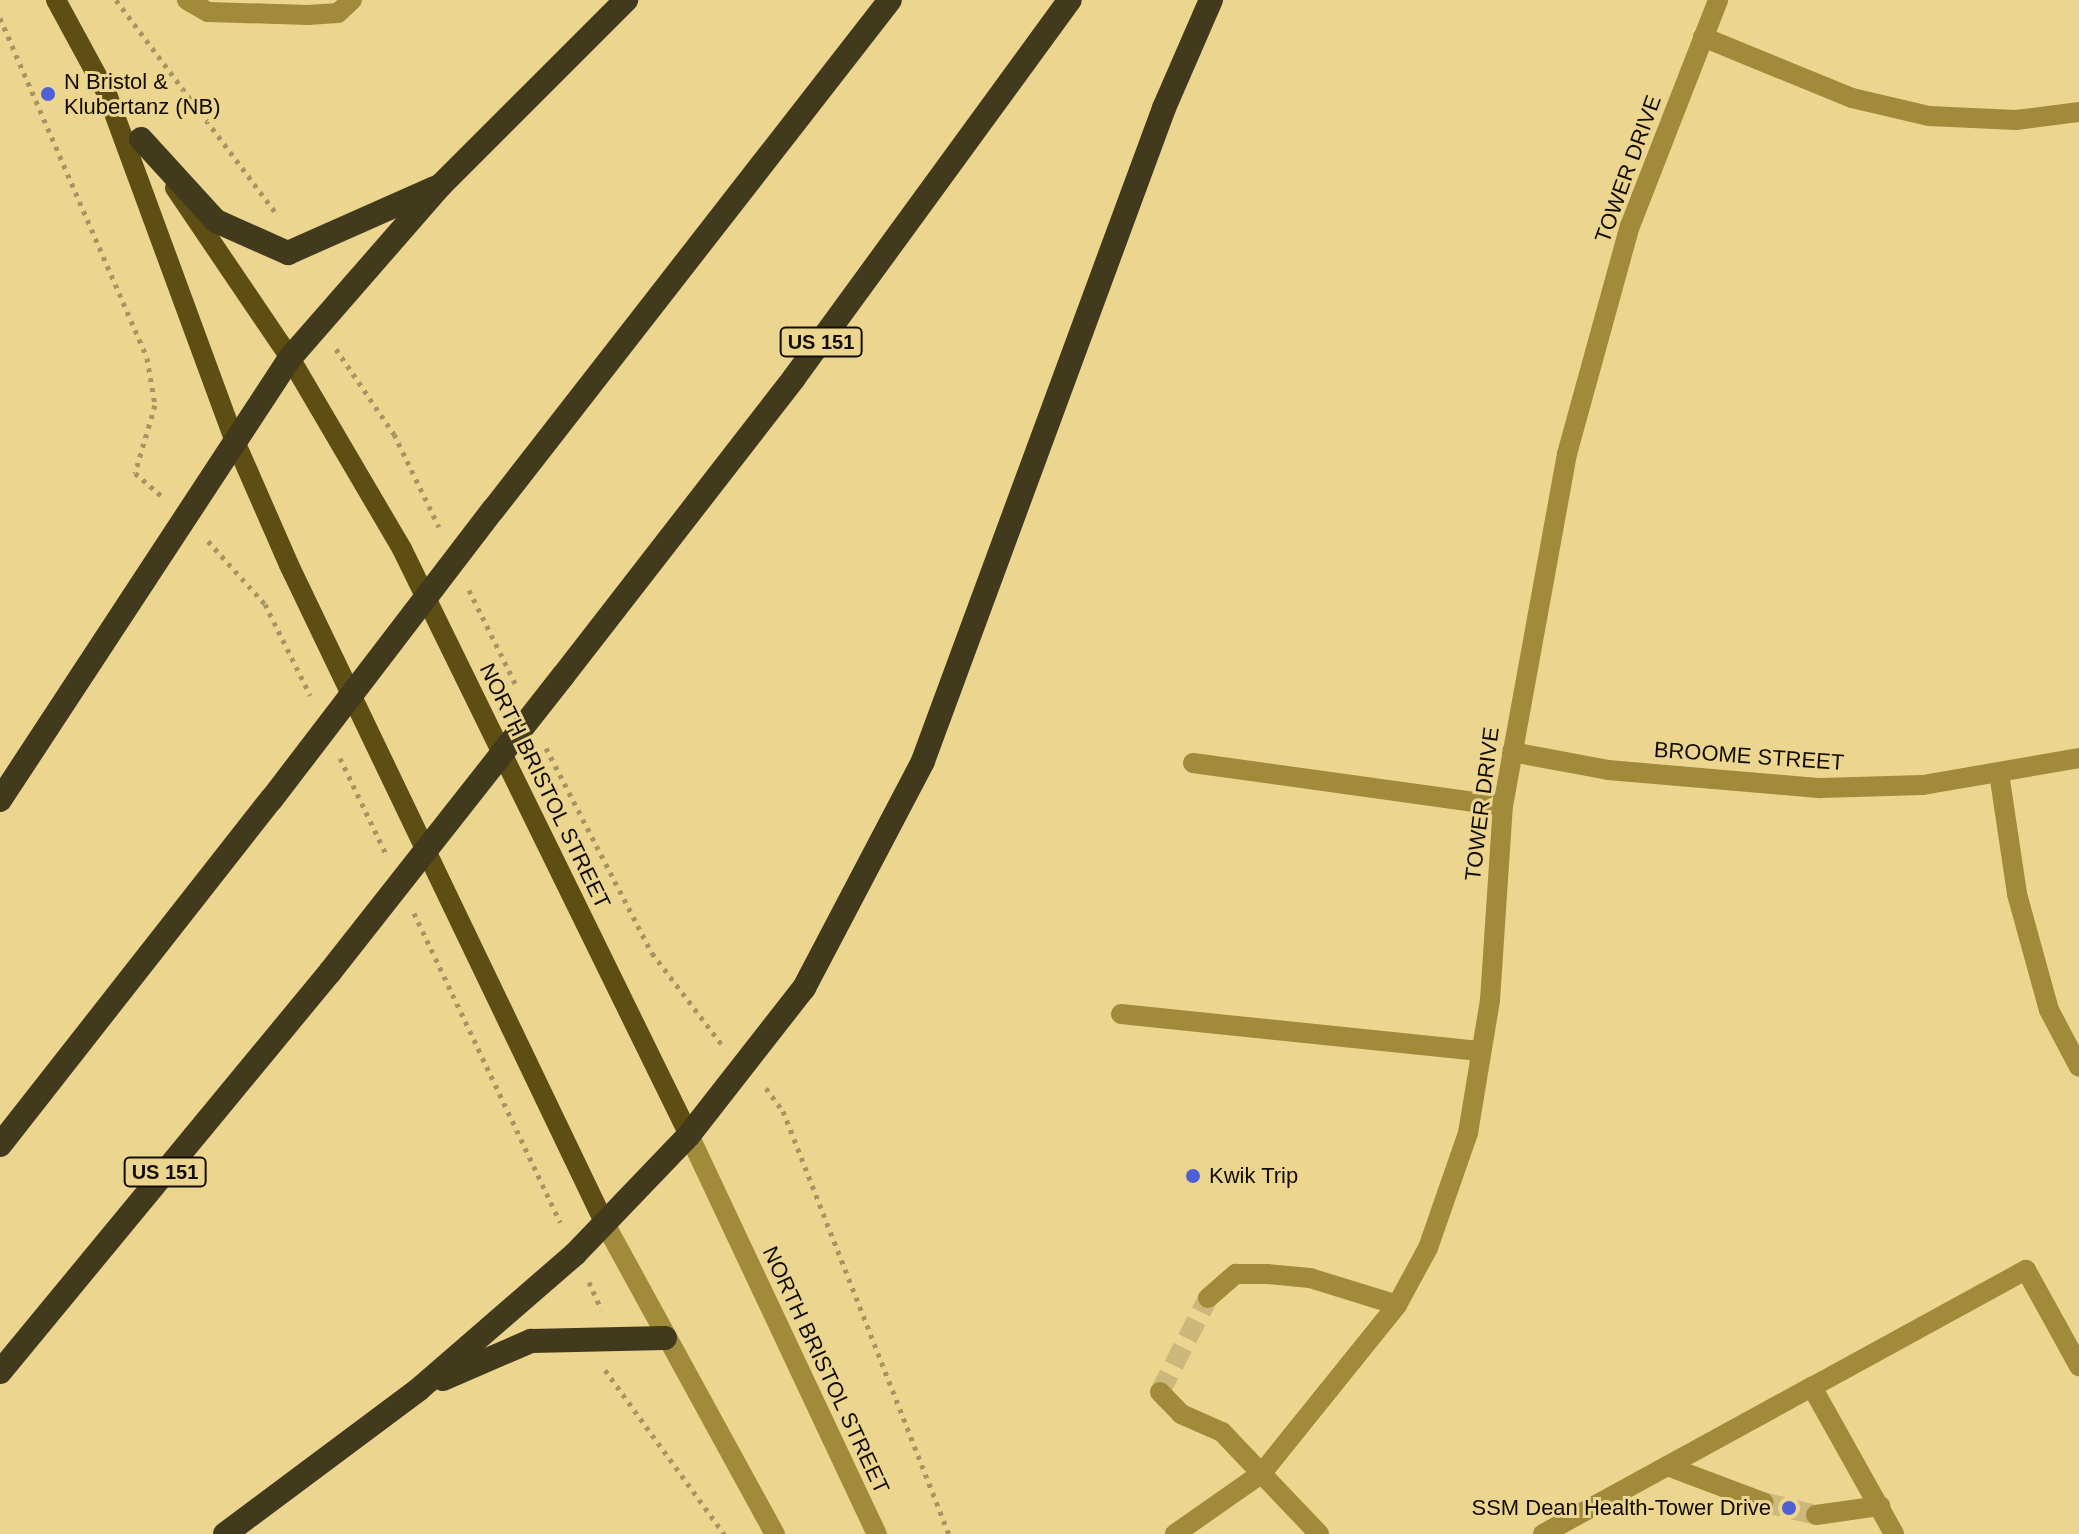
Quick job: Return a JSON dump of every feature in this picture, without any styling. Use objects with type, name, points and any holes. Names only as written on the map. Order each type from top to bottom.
[{"type":"highway","points":[[0,800],[183,516],[290,358],[441,185],[626,0]]},
{"type":"highway","points":[[0,1145],[890,0]]},
{"type":"highway","name":"US 151","points":[[0,1372],[330,972],[563,676],[794,378],[1070,0]]},
{"type":"highway","points":[[225,1534],[418,1390],[575,1254],[689,1135],[804,988],[923,761],[1164,108],[1211,0]]},
{"type":"highway","points":[[141,139],[216,221],[288,253],[441,185]]},
{"type":"highway","points":[[418,1390],[531,1341],[602,1334],[665,1338]]},
{"type":"main road","name":"NORTH BRISTOL STREET","points":[[56,0],[107,94],[234,439],[604,1222]]},
{"type":"main road","name":"NORTH BRISTOL STREET","points":[[107,94],[290,358],[402,549],[689,1135]]},
{"type":"street","points":[[187,0],[208,12],[308,15],[338,13],[352,0]]},
{"type":"street","name":"TOWER DRIVE","points":[[1175,1534],[1262,1473],[1397,1305],[1428,1248],[1468,1133],[1503,806],[1567,454],[1630,226],[1718,0]]},
{"type":"street","points":[[1703,37],[1852,98],[1929,116],[2016,120],[2079,112]]},
{"type":"street","name":"BROOME STREET","points":[[1512,752],[1608,770],[1820,788],[1999,773],[2079,758]]},
{"type":"street","points":[[1193,763],[1503,806]]},
{"type":"street","points":[[1999,773],[2017,894],[2049,1010],[2079,1067]]},
{"type":"street","points":[[1121,1014],[1479,1051]]},
{"type":"street","name":"NORTH BRISTOL STREET","points":[[689,1135],[877,1534]]},
{"type":"street","name":"NORTH BRISTOL STREET","points":[[604,1222],[775,1534]]},
{"type":"street","points":[[1543,1534],[2026,1270],[2079,1366]]},
{"type":"street","points":[[1208,1298],[1236,1274],[1267,1274],[1310,1278],[1397,1305]]},
{"type":"street","points":[[1812,1387],[1894,1534]]},
{"type":"street","points":[[1160,1392],[1181,1414],[1222,1432],[1319,1534]]},
{"type":"street","points":[[1667,1466],[1763,1502]]},
{"type":"street","points":[[1816,1515],[1880,1506]]},
{"type":"path","points":[[116,0],[136,34],[268,195],[288,253]]},
{"type":"path","points":[[0,18],[147,358],[155,405],[135,473],[183,516],[265,604],[318,711]]},
{"type":"path","points":[[320,324],[375,402],[442,534]]},
{"type":"path","points":[[463,577],[519,692]]},
{"type":"path","points":[[540,735],[652,953],[783,1111],[949,1534]]},
{"type":"path","points":[[338,754],[393,869]]},
{"type":"path","points":[[406,898],[601,1307],[600,1362],[724,1534]]},
{"type":"tunnel","points":[[1160,1392],[1208,1298]]},
{"type":"tunnel","points":[[1763,1502],[1816,1515]]},
{"type":"place","name":"N Bristol & Klubertanz (NB)","points":[[48,94]]},
{"type":"place","name":"Kwik Trip","points":[[1193,1176]]},
{"type":"place","name":"SSM Dean Health-Tower Drive","points":[[1789,1508]]}]
